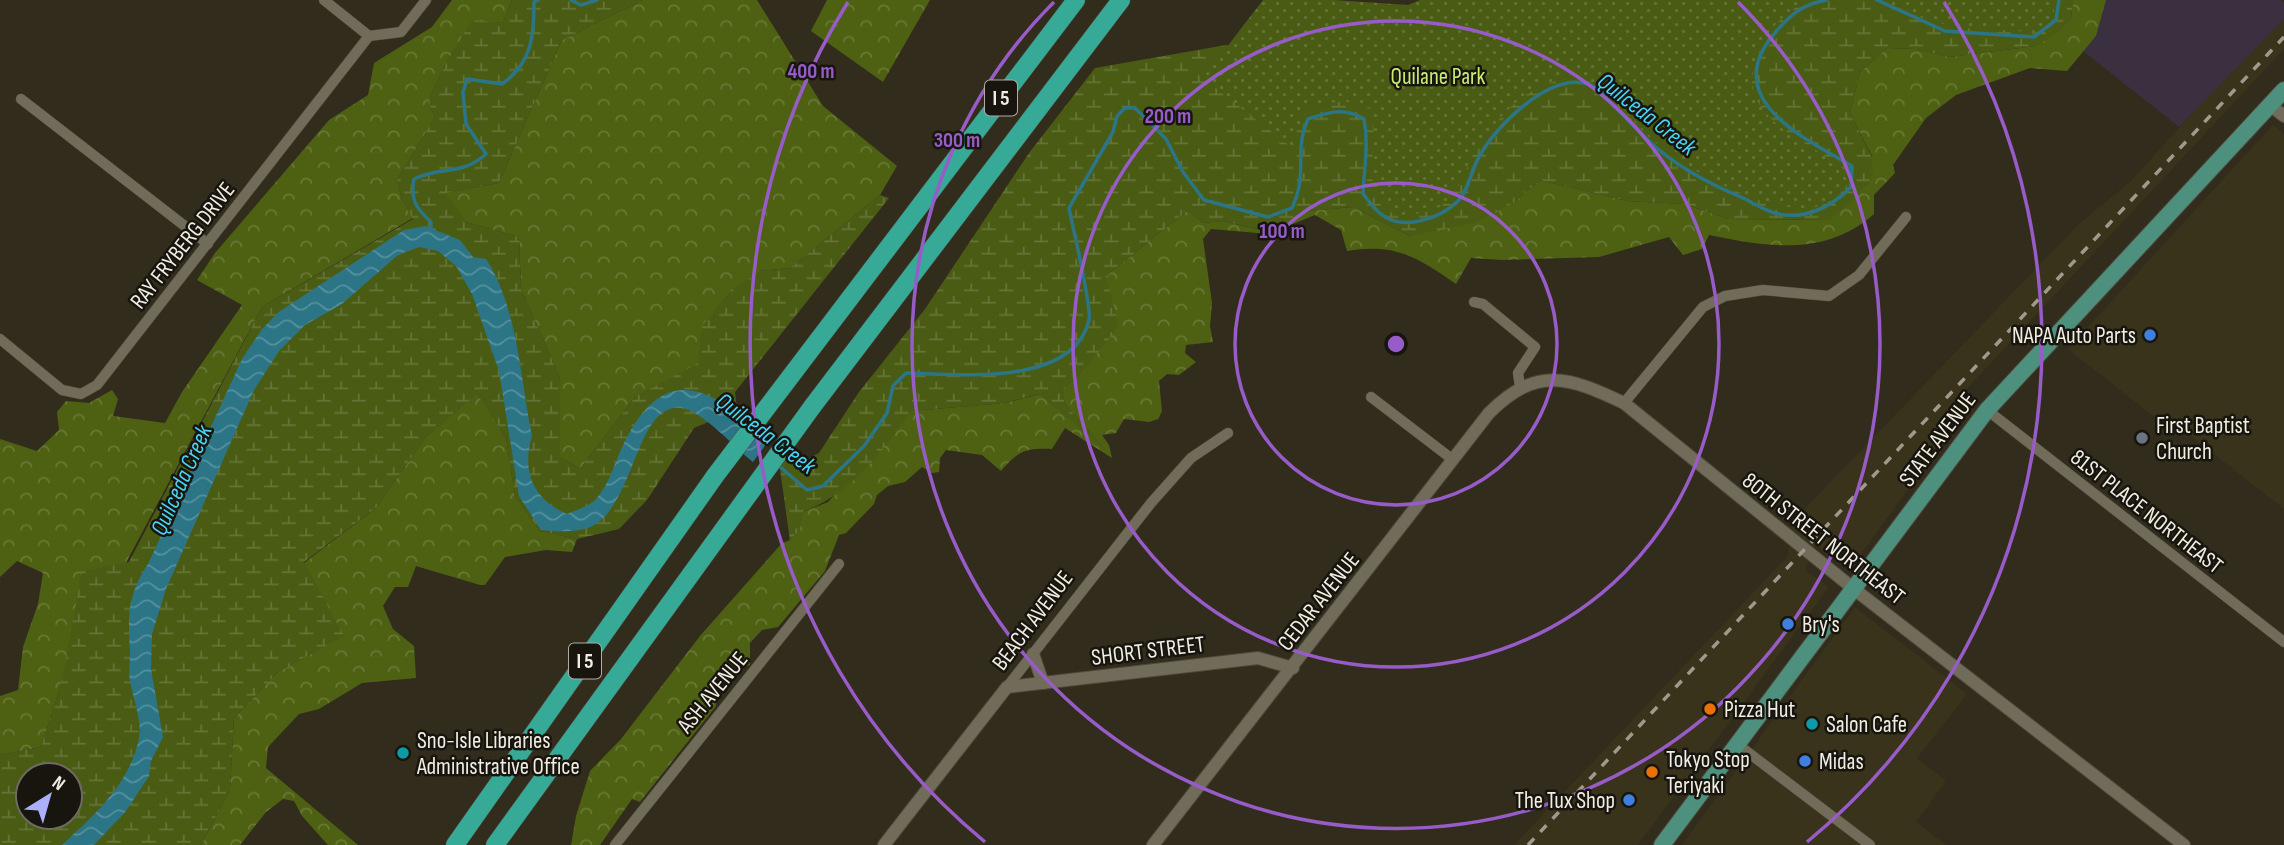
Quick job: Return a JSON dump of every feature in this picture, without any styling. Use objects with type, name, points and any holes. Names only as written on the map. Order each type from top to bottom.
[{"type":"highway","name":"I 5","points":[[455,845],[715,476],[1076,0]]},
{"type":"highway","name":"I 5","points":[[495,845],[812,407],[1121,0]]},
{"type":"main road","name":"STATE AVENUE","points":[[1662,845],[1987,410],[2284,90]]},
{"type":"street","points":[[324,0],[369,36],[401,32],[426,0]]},
{"type":"street","name":"RAY FRYBERG DRIVE","points":[[0,339],[62,390],[81,394],[97,385],[369,36]]},
{"type":"street","points":[[21,99],[208,244]]},
{"type":"street","points":[[2270,105],[2284,116]]},
{"type":"street","points":[[1624,403],[1703,307],[1725,296],[1763,290],[1829,296],[1860,275],[1906,217]]},
{"type":"street","points":[[1474,302],[1483,304],[1535,346],[1518,373],[1520,387]]},
{"type":"street","name":"80TH STREET NORTHEAST","points":[[1520,387],[1550,379],[1568,380],[1583,383],[1624,403],[1854,589],[2184,845]]},
{"type":"street","name":"CEDAR AVENUE","points":[[1153,845],[1489,412],[1520,387]]},
{"type":"street","points":[[1371,397],[1452,460]]},
{"type":"street","name":"81ST PLACE NORTHEAST","points":[[1987,410],[2284,642]]},
{"type":"street","name":"BEACH AVENUE","points":[[884,845],[1095,572],[1191,458],[1228,433]]},
{"type":"street","name":"ASH AVENUE","points":[[615,845],[839,564]]},
{"type":"street","points":[[1032,654],[1043,683]]},
{"type":"street","name":"SHORT STREET","points":[[1007,687],[1258,658],[1293,668]]},
{"type":"street","points":[[1737,744],[1870,845]]},
{"type":"shaded area","points":[[2106,0],[2281,0],[2284,3],[2284,19],[2179,127],[2083,51],[2096,36]]},
{"type":"shaded area","points":[[2284,19],[2284,49],[1948,409],[1960,418],[1856,561],[1844,564],[1816,545],[1805,570],[1829,587],[1638,845],[1514,845],[1788,556],[1791,523],[2079,224],[2130,182],[2215,88]]},
{"type":"shaded area","points":[[2273,125],[2284,134],[2284,509],[2176,424],[2171,430],[2068,349]]},
{"type":"shaded area","points":[[1855,607],[1967,694],[1917,758],[1946,781],[1916,822],[1946,845],[1682,845]]},
{"type":"green space","points":[[452,0],[512,0],[503,23],[472,21],[445,65],[428,102],[435,117],[397,180],[402,200],[413,218],[262,307],[61,685],[41,747],[0,755],[0,696],[18,690],[23,647],[38,604],[43,573],[17,561],[0,577],[0,439],[37,451],[59,430],[57,412],[66,401],[89,403],[112,390],[118,399],[113,416],[165,423],[182,392],[242,305],[197,280],[215,253],[329,120],[368,95],[374,63],[432,27]]},
{"type":"green space","points":[[512,0],[643,0],[562,40],[499,183],[446,193],[466,222],[519,237],[521,289],[560,378],[560,457],[580,469],[635,397],[698,363],[701,327],[730,291],[760,271],[790,268],[880,195],[889,198],[735,392],[737,410],[694,428],[647,500],[619,529],[577,539],[540,531],[515,496],[506,438],[477,394],[425,438],[376,508],[304,562],[344,636],[278,672],[234,718],[230,790],[201,845],[0,845],[0,755],[41,747],[61,685],[82,571],[129,562],[262,307],[413,219],[402,200],[397,180],[435,117],[428,102],[445,65],[472,20],[503,23]]},
{"type":"green space","points":[[643,0],[757,0],[823,106],[897,166],[880,195],[790,268],[760,271],[702,362],[635,397],[580,469],[560,457],[560,378],[521,289],[519,237],[466,222],[445,193],[499,183],[562,40]]},
{"type":"green space","points":[[827,0],[930,0],[883,82],[811,31]]},
{"type":"green space","name":"Quilane Park","points":[[1263,0],[1334,0],[1408,5],[1420,0],[1808,0],[1784,16],[1767,36],[1752,75],[1755,95],[1773,121],[1841,167],[1847,174],[1846,187],[1824,204],[1797,208],[1776,205],[1732,190],[1691,168],[1658,145],[1603,86],[1583,80],[1564,79],[1529,93],[1499,119],[1475,151],[1457,188],[1441,206],[1418,214],[1394,215],[1375,189],[1372,177],[1374,140],[1370,109],[1355,103],[1338,102],[1306,110],[1301,124],[1290,137],[1296,151],[1203,78]]},
{"type":"green space","points":[[1692,0],[2073,0],[2071,18],[2060,31],[2036,46],[1950,57],[1916,49],[1887,48],[1860,72],[1850,113],[1872,157],[1873,173],[1868,183],[1847,206],[1829,220],[1729,219],[1684,204],[1627,201],[1540,180],[1513,203],[1476,223],[1410,236],[1353,207],[1308,211],[1267,231],[1222,221],[1203,223],[1188,210],[1106,276],[1119,326],[1080,375],[1062,389],[1065,404],[1108,452],[1039,394],[1005,403],[911,411],[877,456],[851,483],[803,512],[800,529],[790,541],[776,440],[804,461],[819,453],[859,392],[925,309],[1029,153],[1095,68],[1226,45],[1327,48]]},
{"type":"green space","points":[[1883,0],[2054,0],[2054,14],[2051,23],[2039,31],[1969,28],[1927,19]]},
{"type":"green space","points":[[2073,0],[2106,0],[2096,36],[2067,71],[2030,68],[1956,95],[1926,118],[1893,165],[1895,173],[1874,195],[1874,214],[1855,228],[1816,243],[1775,245],[1709,235],[1702,249],[1683,255],[1669,237],[1599,257],[1502,260],[1471,258],[1456,284],[1405,254],[1379,249],[1347,251],[1341,230],[1315,215],[1269,234],[1211,229],[1203,239],[1212,303],[1210,326],[1213,342],[1186,345],[1185,353],[1196,362],[1179,375],[1167,374],[1159,381],[1162,411],[1158,419],[1149,422],[1124,419],[1116,433],[1102,435],[1109,445],[1112,458],[1065,428],[1052,449],[1023,452],[1001,471],[982,455],[946,450],[940,458],[939,472],[932,473],[922,467],[905,482],[888,486],[877,495],[874,504],[846,533],[839,535],[825,571],[778,627],[762,630],[750,643],[750,665],[731,671],[717,683],[716,706],[640,802],[632,799],[600,845],[571,845],[576,816],[590,771],[621,739],[700,636],[782,543],[792,539],[803,512],[828,502],[911,411],[1005,403],[1040,394],[1105,449],[1065,404],[1062,389],[1080,375],[1106,276],[1188,210],[1203,223],[1222,221],[1266,231],[1308,211],[1353,207],[1410,236],[1513,203],[1540,180],[1627,201],[1684,204],[1729,219],[1829,220],[1868,183],[1872,156],[1850,113],[1860,72],[1887,48],[1916,49],[1950,57],[2036,46],[2071,18]]},
{"type":"green space","points":[[477,393],[506,438],[515,496],[540,531],[577,539],[572,552],[546,550],[505,557],[485,585],[416,566],[408,587],[395,587],[383,606],[393,629],[414,646],[416,678],[362,683],[319,709],[299,714],[268,747],[266,768],[358,845],[328,845],[302,816],[294,801],[283,799],[266,812],[240,845],[201,845],[230,790],[234,718],[278,672],[343,636],[304,563],[376,508],[425,438]]},
{"type":"water","name":"Quilceda Creek","points":[[425,226],[460,240],[473,257],[486,259],[497,278],[511,321],[521,367],[532,436],[528,461],[530,473],[539,493],[556,508],[567,514],[596,499],[641,415],[658,399],[675,391],[693,391],[711,397],[730,408],[769,440],[753,462],[699,415],[681,408],[665,411],[653,422],[616,501],[604,517],[582,530],[541,530],[519,496],[499,371],[472,294],[456,266],[438,251],[419,247],[398,255],[342,304],[305,325],[279,351],[254,390],[166,589],[152,634],[151,669],[163,737],[151,761],[149,776],[126,811],[94,845],[62,845],[77,831],[84,831],[84,824],[108,800],[133,759],[140,729],[129,674],[130,606],[136,585],[242,359],[262,329],[280,311],[404,230]]},
{"type":"waterway","points":[[431,231],[431,222],[418,208],[414,198],[414,179],[460,168],[486,154],[466,124],[463,92],[467,79],[502,84],[512,76],[520,67],[529,48],[534,2],[538,0]]},
{"type":"waterway","points":[[571,0],[581,5],[597,0]]},
{"type":"waterway","name":"Quilceda Creek","points":[[778,465],[807,490],[823,486],[864,446],[887,413],[893,386],[906,373],[982,375],[1011,372],[1038,367],[1061,357],[1079,342],[1089,320],[1089,312],[1069,208],[1113,132],[1117,116],[1125,108],[1135,108],[1166,139],[1183,172],[1204,200],[1268,217],[1292,208],[1300,184],[1302,142],[1308,119],[1336,112],[1357,115],[1364,119],[1365,128],[1363,194],[1381,214],[1400,222],[1410,222],[1442,213],[1458,201],[1487,145],[1497,131],[1525,105],[1557,86],[1573,82],[1588,84],[1601,93],[1660,151],[1704,180],[1775,213],[1796,215],[1816,211],[1835,201],[1851,187],[1852,166],[1812,143],[1774,114],[1762,97],[1756,78],[1760,57],[1780,27],[1803,8],[1827,0]]},
{"type":"waterway","name":"Quilceda Creek","points":[[1877,0],[1945,31],[2034,37],[2056,20],[2059,0]]},
{"type":"railway","points":[[1528,845],[2284,37]]},
{"type":"place","name":"NAPA Auto Parts","points":[[2150,335]]},
{"type":"place","name":"First Baptist Church","points":[[2142,438]]},
{"type":"place","name":"Bry's","points":[[1788,624]]},
{"type":"place","name":"Pizza Hut","points":[[1710,709]]},
{"type":"place","name":"Salon Cafe","points":[[1812,724]]},
{"type":"place","name":"Sno-Isle Libraries Administrative Office","points":[[403,753]]},
{"type":"place","name":"Midas","points":[[1805,761]]},
{"type":"place","name":"Tokyo Stop Teriyaki","points":[[1652,772]]},
{"type":"place","name":"The Tux Shop","points":[[1629,800]]}]
